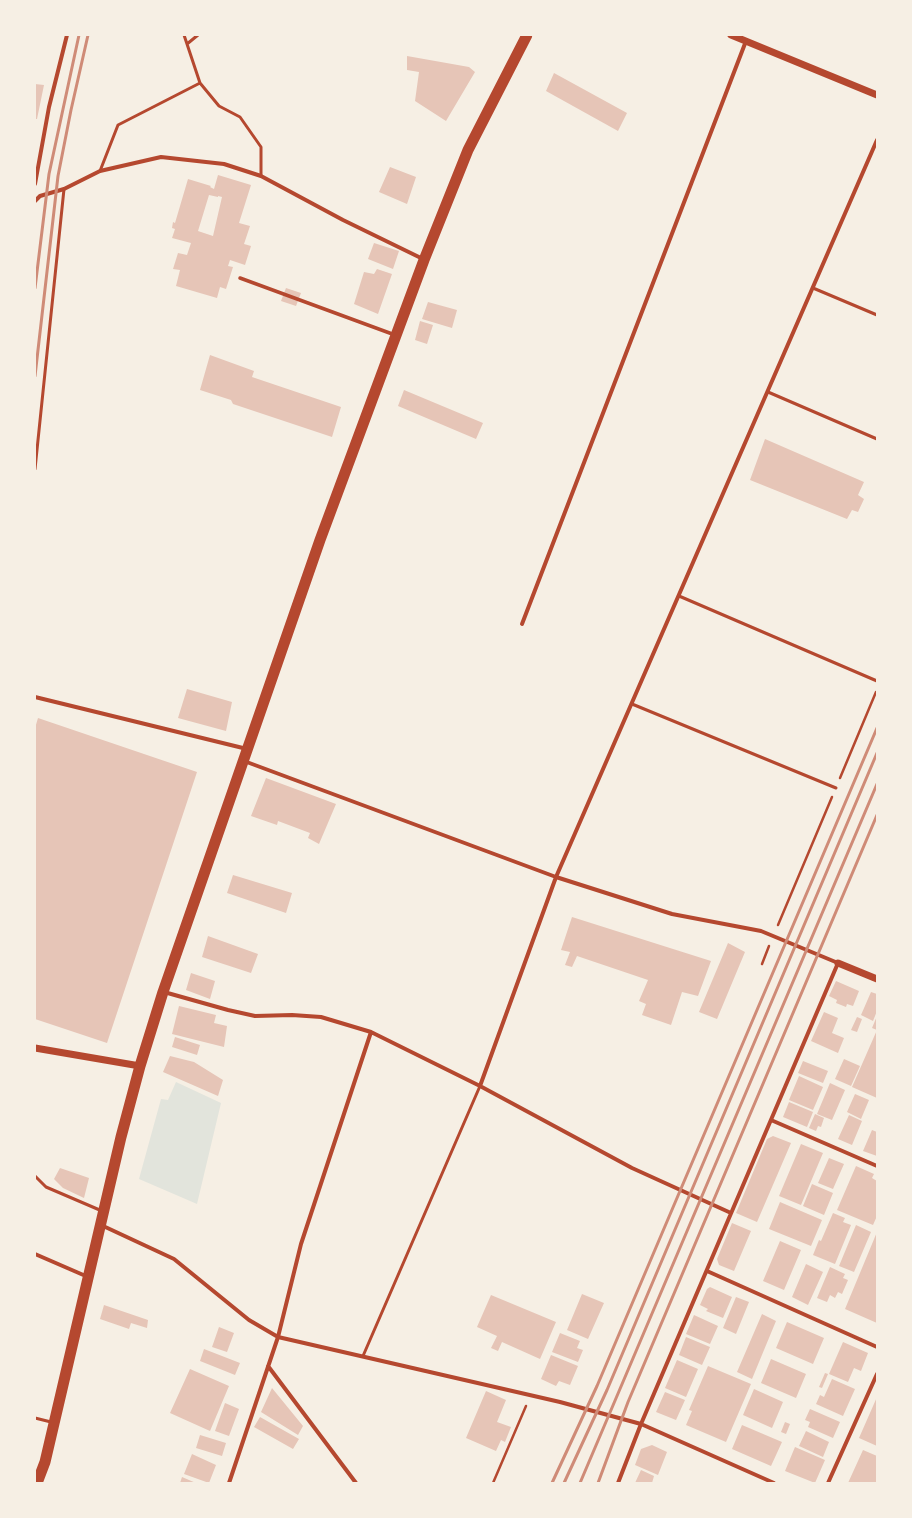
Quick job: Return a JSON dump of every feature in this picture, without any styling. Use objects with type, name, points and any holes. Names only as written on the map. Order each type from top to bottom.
[{"type":"highway","points":[[37,1483],[45,1462],[55,1422],[103,1212],[140,1066],[163,992],[320,540],[424,260],[468,150],[527,35]]},
{"type":"street","points":[[35,184],[49,107],[67,35]]},
{"type":"street","points":[[735,36],[877,95]]},
{"type":"street","points":[[522,624],[746,41]]},
{"type":"street","points":[[480,1086],[556,877],[877,140]]},
{"type":"street","points":[[35,201],[40,196],[64,189],[100,171],[161,157],[224,164],[261,176],[343,220],[424,260]]},
{"type":"street","points":[[240,278],[396,335]]},
{"type":"street","points":[[35,697],[185,733],[247,750]]},
{"type":"street","points":[[243,761],[556,877],[672,914],[761,931],[877,979]]},
{"type":"street","points":[[618,1483],[641,1424],[838,963]]},
{"type":"street","points":[[163,992],[255,1016],[292,1015],[322,1017],[371,1032],[480,1086],[632,1168],[731,1213]]},
{"type":"street","points":[[229,1483],[278,1337],[301,1244],[371,1032]]},
{"type":"street","points":[[35,1048],[140,1066]]},
{"type":"street","points":[[771,1120],[877,1166]]},
{"type":"street","points":[[101,1225],[174,1259],[249,1320],[278,1337],[560,1402],[641,1424],[774,1483]]},
{"type":"street","points":[[35,1254],[88,1277]]},
{"type":"street","points":[[707,1271],[877,1347]]},
{"type":"street","points":[[268,1366],[356,1483]]},
{"type":"street","points":[[828,1483],[877,1374]]},
{"type":"lane","points":[[184,35],[200,83],[219,106],[240,117],[261,147],[261,176]]},
{"type":"lane","points":[[187,44],[198,35]]},
{"type":"lane","points":[[100,171],[118,125],[200,83]]},
{"type":"lane","points":[[35,469],[64,189]]},
{"type":"lane","points":[[813,288],[877,315]]},
{"type":"lane","points":[[768,392],[877,439]]},
{"type":"lane","points":[[679,596],[877,680]]},
{"type":"lane","points":[[632,704],[836,788]]},
{"type":"lane","points":[[363,1356],[480,1086]]},
{"type":"lane","points":[[35,1176],[46,1187],[103,1212]]},
{"type":"lane","points":[[35,1418],[55,1422]]},
{"type":"path","points":[[777,928],[877,690]]},
{"type":"path","points":[[762,964],[771,942]]},
{"type":"path","points":[[493,1483],[530,1395]]},
{"type":"shaded area","points":[[176,1082],[221,1103],[197,1204],[139,1179],[161,1099],[168,1100]]},
{"type":"building","points":[[407,56],[469,67],[475,72],[446,121],[415,101],[419,72],[407,70]]},
{"type":"building","points":[[554,73],[627,113],[618,131],[546,91]]},
{"type":"building","points":[[35,84],[44,85],[37,119],[35,119]]},
{"type":"building","points":[[390,167],[416,177],[407,204],[379,192]]},
{"type":"building","points":[[218,175],[251,185],[239,223],[250,226],[244,244],[251,246],[245,265],[230,260],[228,266],[233,267],[226,289],[220,287],[217,298],[176,286],[180,270],[173,269],[178,253],[187,255],[191,243],[172,238],[175,229],[172,228],[173,222],[175,223],[188,179],[211,186],[210,187],[214,189]],"holes":[[[209,195],[222,197],[213,236],[198,231]]]},
{"type":"building","points":[[374,243],[399,251],[393,269],[368,259]]},
{"type":"building","points":[[377,269],[392,274],[378,314],[354,304],[364,272],[374,274]]},
{"type":"building","points":[[286,288],[301,293],[296,306],[281,301]]},
{"type":"building","points":[[428,302],[457,310],[452,328],[422,319]]},
{"type":"building","points":[[420,321],[433,325],[427,344],[415,340]]},
{"type":"building","points":[[210,355],[254,371],[252,377],[341,407],[332,437],[233,404],[231,400],[200,390]]},
{"type":"building","points":[[404,390],[483,423],[476,439],[398,406]]},
{"type":"building","points":[[765,439],[864,482],[858,495],[864,499],[858,512],[852,510],[847,519],[750,480]]},
{"type":"building","points":[[187,689],[232,702],[226,731],[178,718]]},
{"type":"building","points":[[38,718],[197,772],[107,1043],[35,1019],[35,728]]},
{"type":"building","points":[[266,778],[336,804],[319,844],[308,838],[310,833],[278,821],[277,825],[251,816]]},
{"type":"building","points":[[233,875],[292,893],[286,913],[227,893]]},
{"type":"building","points":[[572,917],[711,961],[698,996],[682,992],[671,1025],[642,1015],[646,1004],[639,1001],[648,980],[577,956],[572,967],[565,965],[570,952],[561,950]]},
{"type":"building","points":[[208,936],[258,954],[251,973],[202,957]]},
{"type":"building","points":[[728,943],[745,952],[717,1019],[699,1012]]},
{"type":"building","points":[[191,973],[215,981],[210,999],[186,990]]},
{"type":"building","points":[[836,981],[859,991],[853,1006],[847,1004],[846,1007],[836,1003],[837,1000],[829,996]]},
{"type":"building","points":[[871,992],[877,994],[877,1011],[873,1021],[861,1015]]},
{"type":"building","points":[[179,1006],[216,1015],[214,1023],[227,1026],[224,1047],[172,1034]]},
{"type":"building","points":[[824,1012],[838,1018],[832,1033],[844,1038],[838,1053],[811,1041]]},
{"type":"building","points":[[877,1016],[877,1030],[872,1028]]},
{"type":"building","points":[[857,1017],[862,1019],[857,1032],[851,1030]]},
{"type":"building","points":[[877,1030],[877,1098],[852,1087]]},
{"type":"building","points":[[175,1037],[200,1045],[197,1055],[172,1047]]},
{"type":"building","points":[[170,1056],[194,1062],[223,1080],[218,1096],[163,1072]]},
{"type":"building","points":[[844,1059],[860,1066],[851,1086],[835,1079]]},
{"type":"building","points":[[803,1061],[828,1071],[823,1083],[798,1073]]},
{"type":"building","points":[[799,1076],[823,1087],[813,1110],[789,1100]]},
{"type":"building","points":[[830,1083],[845,1090],[832,1120],[817,1114]]},
{"type":"building","points":[[855,1094],[869,1100],[861,1119],[847,1112]]},
{"type":"building","points":[[789,1102],[813,1112],[807,1127],[783,1117]]},
{"type":"building","points":[[815,1114],[824,1118],[821,1127],[818,1126],[816,1131],[809,1128]]},
{"type":"building","points":[[849,1115],[862,1121],[852,1145],[838,1139]]},
{"type":"building","points":[[872,1130],[877,1132],[877,1156],[863,1151]]},
{"type":"building","points":[[773,1136],[791,1143],[757,1222],[736,1213],[767,1139]]},
{"type":"building","points":[[801,1144],[823,1153],[801,1205],[779,1196]]},
{"type":"building","points":[[829,1158],[844,1164],[833,1189],[818,1183]]},
{"type":"building","points":[[856,1166],[874,1174],[872,1178],[877,1181],[877,1216],[873,1225],[837,1210]]},
{"type":"building","points":[[60,1168],[89,1178],[84,1198],[63,1188],[54,1179]]},
{"type":"building","points":[[812,1184],[833,1193],[824,1215],[803,1206]]},
{"type":"building","points":[[780,1202],[822,1220],[811,1246],[769,1229]]},
{"type":"building","points":[[833,1213],[845,1218],[843,1222],[851,1225],[835,1264],[813,1255],[819,1240],[821,1241]]},
{"type":"building","points":[[732,1223],[751,1231],[734,1271],[719,1265],[717,1259]]},
{"type":"building","points":[[856,1225],[871,1232],[854,1272],[839,1266]]},
{"type":"building","points":[[877,1232],[877,1323],[845,1309]]},
{"type":"building","points":[[780,1241],[801,1250],[784,1290],[763,1281]]},
{"type":"building","points":[[806,1264],[823,1272],[808,1305],[792,1297]]},
{"type":"building","points":[[830,1267],[845,1274],[843,1278],[848,1280],[842,1294],[838,1292],[835,1298],[830,1295],[827,1302],[817,1298]]},
{"type":"building","points":[[710,1287],[732,1297],[723,1318],[706,1311],[708,1309],[700,1305],[707,1289]]},
{"type":"building","points":[[582,1294],[604,1303],[588,1339],[567,1330]]},
{"type":"building","points":[[491,1295],[556,1322],[540,1359],[502,1342],[498,1351],[491,1348],[497,1336],[477,1327]]},
{"type":"building","points":[[736,1297],[749,1302],[736,1334],[723,1328]]},
{"type":"building","points":[[104,1305],[148,1320],[147,1328],[131,1323],[129,1329],[100,1319]]},
{"type":"building","points":[[762,1314],[776,1321],[752,1379],[737,1372]]},
{"type":"building","points":[[694,1315],[718,1326],[710,1344],[686,1334]]},
{"type":"building","points":[[787,1322],[824,1338],[813,1364],[776,1348]]},
{"type":"building","points":[[219,1327],[234,1333],[227,1352],[212,1347]]},
{"type":"building","points":[[560,1333],[580,1341],[577,1348],[583,1350],[578,1362],[552,1352]]},
{"type":"building","points":[[686,1337],[710,1347],[702,1365],[679,1355]]},
{"type":"building","points":[[843,1342],[868,1353],[861,1371],[854,1368],[848,1382],[829,1374]]},
{"type":"building","points":[[204,1349],[240,1363],[235,1375],[200,1361]]},
{"type":"building","points":[[551,1355],[578,1366],[570,1385],[559,1381],[556,1386],[541,1379]]},
{"type":"building","points":[[771,1359],[806,1374],[796,1398],[761,1383]]},
{"type":"building","points":[[677,1360],[698,1369],[686,1397],[665,1388]]},
{"type":"building","points":[[708,1366],[751,1384],[726,1442],[686,1425],[692,1411],[689,1410]]},
{"type":"building","points":[[190,1369],[229,1386],[210,1431],[170,1413]]},
{"type":"building","points":[[825,1373],[828,1374],[822,1388],[819,1387]]},
{"type":"building","points":[[832,1379],[855,1389],[843,1416],[816,1404],[820,1395],[824,1397]]},
{"type":"building","points":[[272,1388],[303,1426],[298,1435],[261,1412]]},
{"type":"building","points":[[754,1389],[783,1402],[772,1428],[743,1415]]},
{"type":"building","points":[[486,1391],[506,1400],[497,1422],[511,1427],[505,1442],[501,1440],[496,1451],[466,1438]]},
{"type":"building","points":[[665,1392],[685,1400],[676,1420],[656,1412]]},
{"type":"building","points":[[877,1397],[877,1446],[859,1438]]},
{"type":"building","points":[[225,1403],[239,1409],[229,1436],[215,1431]]},
{"type":"building","points":[[810,1409],[840,1422],[833,1438],[808,1427],[810,1422],[805,1420]]},
{"type":"building","points":[[260,1417],[299,1439],[293,1449],[254,1427]]},
{"type":"building","points":[[785,1422],[790,1424],[786,1434],[781,1432]]},
{"type":"building","points":[[742,1425],[782,1442],[771,1466],[732,1449]]},
{"type":"building","points":[[806,1431],[829,1442],[823,1457],[799,1446]]},
{"type":"building","points":[[200,1435],[226,1443],[222,1456],[196,1448]]},
{"type":"building","points":[[652,1445],[667,1452],[658,1475],[635,1465],[641,1449]]},
{"type":"building","points":[[795,1447],[825,1460],[815,1483],[785,1471]]},
{"type":"building","points":[[863,1450],[877,1456],[877,1483],[848,1483]]},
{"type":"building","points":[[192,1454],[216,1465],[209,1483],[184,1474]]},
{"type":"building","points":[[641,1470],[654,1476],[652,1483],[635,1483]]},
{"type":"building","points":[[182,1477],[196,1483],[180,1483]]},
{"type":"railway","points":[[35,288],[49,174],[79,35]]},
{"type":"railway","points":[[35,376],[58,176],[88,35]]},
{"type":"railway","points":[[552,1483],[597,1386],[877,728]]},
{"type":"railway","points":[[564,1483],[607,1390],[877,753]]},
{"type":"railway","points":[[580,1483],[877,784]]},
{"type":"railway","points":[[598,1483],[628,1402],[877,815]]}]
